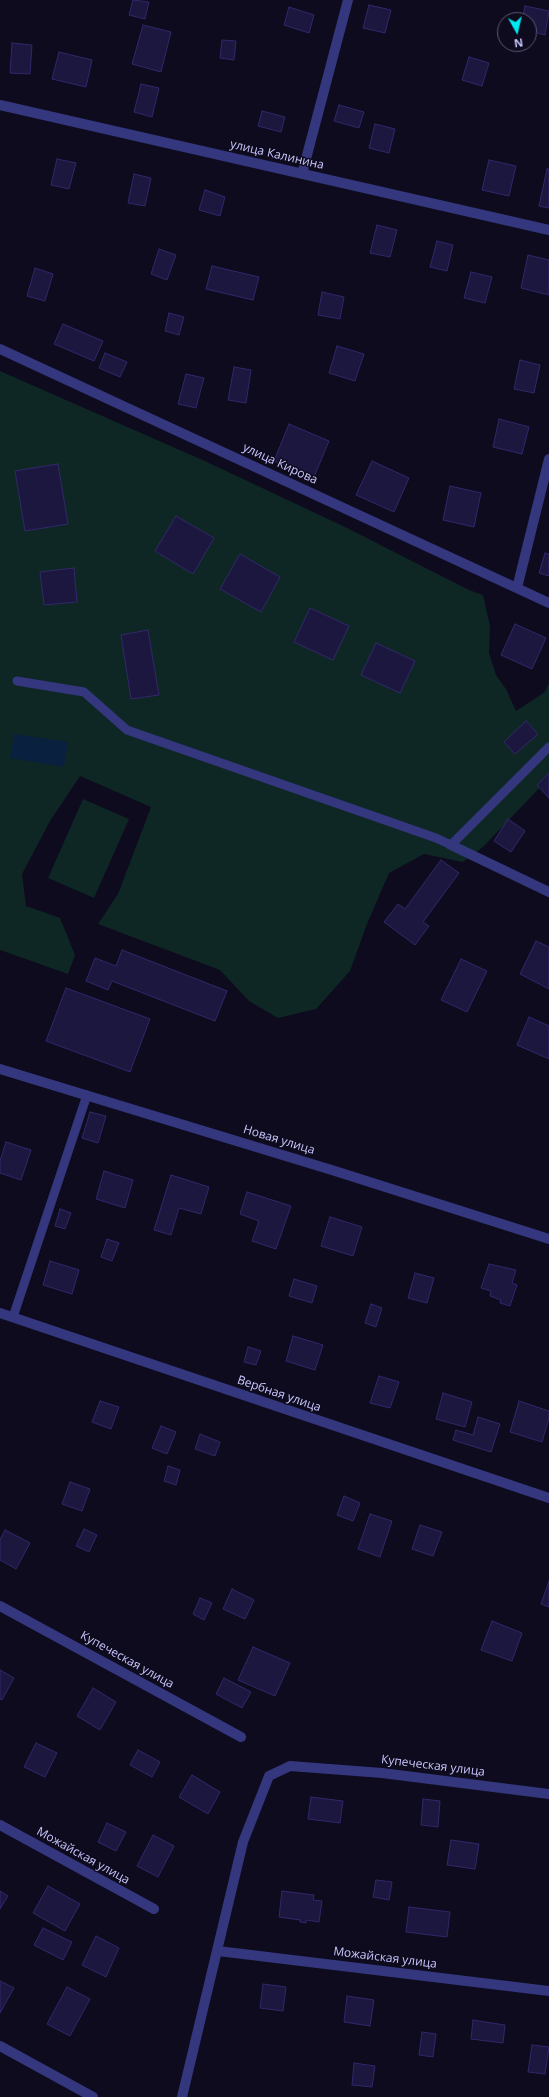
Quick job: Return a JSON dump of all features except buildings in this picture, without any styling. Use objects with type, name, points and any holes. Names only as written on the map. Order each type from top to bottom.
[{"type":"street","points":[[302,174],[348,0]]},
{"type":"street","name":"улица Калинина","points":[[0,105],[549,230]]},
{"type":"street","name":"улица Кирова","points":[[0,350],[549,603]]},
{"type":"street","points":[[517,588],[549,459]]},
{"type":"street","points":[[451,845],[549,892]]},
{"type":"street","name":"Новая улица","points":[[0,1069],[335,1171],[549,1239]]},
{"type":"street","name":"Вербная улица","points":[[0,1313],[549,1498]]},
{"type":"street","name":"Купеческая улица","points":[[0,1606],[241,1737]]},
{"type":"street","name":"Купеческая улица","points":[[218,1951],[244,1842],[269,1776],[290,1766],[382,1773],[549,1794]]},
{"type":"street","name":"Можайская улица","points":[[0,1825],[154,1909]]},
{"type":"street","points":[[182,2097],[218,1951]]},
{"type":"street","name":"Можайская улица","points":[[218,1951],[549,1992]]},
{"type":"street","points":[[0,2046],[93,2097]]},
{"type":"lane","points":[[17,681],[84,692],[127,730],[436,838],[451,845],[549,747]]},
{"type":"lane","points":[[13,1317],[87,1095]]},
{"type":"green space","points":[[0,371],[207,462],[345,527],[469,590],[483,595],[490,626],[489,653],[496,675],[506,689],[516,711],[545,692],[549,683],[549,778],[483,847],[463,862],[424,854],[389,873],[367,924],[350,971],[316,1009],[278,1018],[249,1001],[220,970],[98,924],[118,894],[151,807],[80,776],[50,821],[22,874],[26,906],[60,918],[75,955],[68,974],[0,950]]},
{"type":"green space","points":[[83,799],[129,819],[94,898],[48,878]]},
{"type":"water","points":[[14,734],[68,742],[64,767],[10,758]]}]
